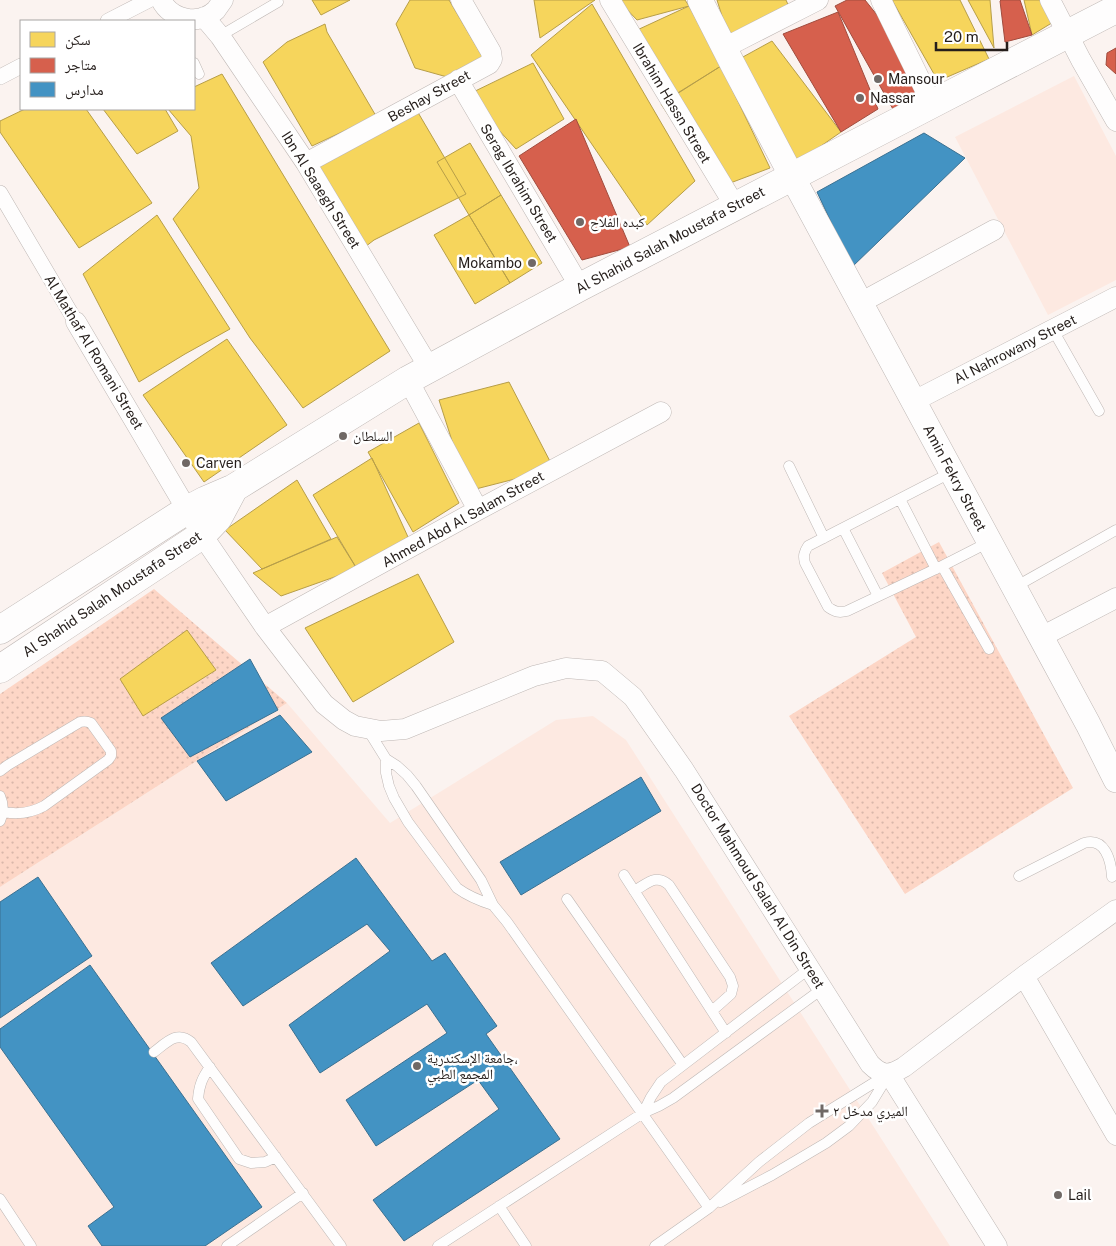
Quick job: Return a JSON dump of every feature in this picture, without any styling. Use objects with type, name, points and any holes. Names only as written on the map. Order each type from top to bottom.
[{"type":"main road","name":"Al Shahid Salah Moustafa Street","points":[[0,630],[187,510],[234,488],[419,374],[735,206],[1116,10]]},
{"type":"main road","name":"Al Shahid Salah Moustafa Street","points":[[0,669],[202,535],[218,518],[234,488]]},
{"type":"street","points":[[110,20],[149,0]]},
{"type":"street","points":[[161,0],[163,5],[176,19],[193,20],[215,11],[223,0]]},
{"type":"street","name":"Beshay Street","points":[[306,163],[489,64],[492,59],[491,52],[461,0]]},
{"type":"street","name":"Ibrahim Hassn Street","points":[[610,0],[735,206]]},
{"type":"street","name":"Amin Fekry Street","points":[[700,0],[792,177],[1041,637],[1116,780]]},
{"type":"street","points":[[724,48],[818,0]]},
{"type":"street","points":[[881,0],[932,104]]},
{"type":"street","points":[[1050,0],[1081,60],[1116,121]]},
{"type":"street","name":"Ibn Al Saaegh Street","points":[[204,17],[220,36],[306,163],[419,374],[478,510]]},
{"type":"street","points":[[1081,60],[1116,93]]},
{"type":"street","points":[[0,78],[20,67]]},
{"type":"street","name":"Serag Ibrahim Street","points":[[458,80],[580,287]]},
{"type":"street","name":"Al Mathaf Al Romani Street","points":[[0,193],[202,535],[265,627]]},
{"type":"street","points":[[860,303],[994,230]]},
{"type":"street","name":"Al Nahrowany Street","points":[[914,401],[1116,297]]},
{"type":"street","name":"Ahmed Abd Al Salam Street","points":[[265,627],[661,412]]},
{"type":"street","points":[[1041,637],[1116,598]]},
{"type":"street","name":"Doctor Mahmoud Salah Al Din Street","points":[[265,627],[324,704],[355,726],[381,731],[405,729],[534,676],[566,668],[602,671],[634,697],[684,770],[870,1064],[882,1074],[889,1074]]},
{"type":"street","points":[[997,1246],[889,1074],[904,1067],[1024,976],[1116,910]]},
{"type":"street","points":[[1024,976],[1116,1135]]},
{"type":"lane","points":[[220,36],[278,2]]},
{"type":"lane","points":[[195,65],[199,74]]},
{"type":"lane","points":[[1052,330],[1099,411]]},
{"type":"lane","points":[[789,466],[824,538]]},
{"type":"lane","points":[[952,472],[808,546],[803,557],[804,563],[828,607],[841,613],[989,542]]},
{"type":"lane","points":[[900,499],[989,649]]},
{"type":"lane","points":[[843,528],[878,596]]},
{"type":"lane","points":[[1014,588],[1116,530]]},
{"type":"lane","points":[[0,772],[8,765],[84,721],[91,723],[111,752],[108,760],[35,811],[2,817],[3,804],[0,796]]},
{"type":"lane","points":[[367,728],[386,759],[407,775],[416,786],[481,880],[493,905],[709,1208]]},
{"type":"lane","points":[[386,759],[386,773],[389,786],[408,822],[457,888],[465,894],[493,905]]},
{"type":"lane","points":[[1019,876],[1090,841],[1096,842],[1113,858],[1112,878]]},
{"type":"lane","points":[[624,876],[726,1033]]},
{"type":"lane","points":[[634,891],[656,879],[663,880],[669,885],[730,977],[733,986],[731,994],[712,1011]]},
{"type":"lane","points":[[568,899],[684,1065]]},
{"type":"lane","points":[[643,1113],[651,1096],[661,1082],[810,968]]},
{"type":"lane","points":[[438,1246],[643,1113],[673,1098],[822,988]]},
{"type":"lane","points":[[154,1052],[180,1036],[191,1042],[341,1246]]},
{"type":"lane","points":[[210,1068],[203,1076],[199,1087],[198,1099],[239,1159],[251,1163],[265,1162],[276,1157]]},
{"type":"lane","points":[[709,1208],[772,1175],[826,1143],[849,1126],[872,1102],[889,1074]]},
{"type":"lane","points":[[655,1246],[709,1208],[759,1162],[809,1123],[889,1074]]},
{"type":"lane","points":[[227,1246],[303,1194]]},
{"type":"lane","points":[[0,1199],[31,1246]]},
{"type":"lane","points":[[499,1206],[526,1246]]},
{"type":"shaded area","points":[[1074,76],[1116,156],[1116,280],[1048,315],[955,137]]},
{"type":"shaded area","points":[[939,542],[1073,788],[905,894],[789,716],[916,637],[882,573]]},
{"type":"shaded area","points":[[154,589],[287,703],[0,887],[0,694]]},
{"type":"shaded area","name":"جامعة الإسكندرية، المجمع الطبي","points":[[287,703],[390,823],[556,720],[593,716],[626,740],[950,1246],[0,1246],[0,887]]},
{"type":"building: سكن","points":[[312,0],[350,0],[321,15]]},
{"type":"building: سكن","points":[[410,0],[449,0],[482,56],[458,80],[415,68],[396,24]]},
{"type":"building: سكن","points":[[534,0],[595,0],[540,38]]},
{"type":"building: سكن","points":[[618,0],[685,0],[689,6],[637,20]]},
{"type":"building: سكن","points":[[717,0],[786,0],[789,7],[728,35]]},
{"type":"building: سكن","points":[[892,0],[960,0],[989,59],[938,81]]},
{"type":"building: سكن","points":[[968,0],[990,0],[994,48]]},
{"type":"building: سكن","points":[[1024,0],[1047,0],[1055,21],[1032,35]]},
{"type":"building: سكن","points":[[592,4],[695,181],[647,225],[531,55]]},
{"type":"building: سكن","points":[[689,6],[721,66],[676,94],[635,31]]},
{"type":"building: سكن","points":[[325,24],[327,32],[376,116],[312,146],[263,62],[287,42]]},
{"type":"building: سكن","points":[[772,41],[841,132],[788,169],[732,63]]},
{"type":"building: سكن","points":[[533,63],[564,119],[516,149],[467,95]]},
{"type":"building: سكن","points":[[721,66],[770,168],[717,188],[661,104]]},
{"type":"building: سكن","points":[[222,74],[390,351],[303,408],[250,338],[173,219],[199,188],[191,136],[169,110],[195,110],[195,87]]},
{"type":"building: سكن","points":[[413,104],[466,194],[374,240],[365,247],[306,163]]},
{"type":"building: سكن","points":[[23,110],[87,110],[152,203],[79,248],[0,132],[0,121]]},
{"type":"building: سكن","points":[[104,110],[166,110],[178,131],[137,154]]},
{"type":"building: سكن","points":[[470,143],[501,195],[469,215],[437,162]]},
{"type":"building: سكن","points":[[501,195],[542,263],[510,283],[469,215]]},
{"type":"building: سكن","points":[[157,215],[230,329],[139,382],[83,274]]},
{"type":"building: سكن","points":[[469,215],[510,283],[475,304],[434,235]]},
{"type":"building: سكن","points":[[227,339],[287,425],[204,482],[143,395]]},
{"type":"building: سكن","points":[[509,382],[554,469],[468,491],[439,400]]},
{"type":"building: سكن","points":[[419,423],[459,503],[413,532],[368,452]]},
{"type":"building: سكن","points":[[372,458],[408,537],[357,569],[313,495]]},
{"type":"building: سكن","points":[[297,480],[331,539],[262,569],[225,530]]},
{"type":"building: سكن","points":[[337,537],[357,569],[281,596],[253,573]]},
{"type":"building: سكن","points":[[418,574],[454,642],[353,702],[305,628]]},
{"type":"building: سكن","points":[[187,630],[216,670],[143,716],[120,679]]},
{"type":"building: متاجر","points":[[847,0],[865,0],[938,91],[894,111],[835,6]]},
{"type":"building: متاجر","points":[[1001,0],[1020,0],[1032,35],[1005,42]]},
{"type":"building: متاجر","points":[[838,12],[878,109],[841,132],[783,34]]},
{"type":"building: متاجر","points":[[1116,48],[1116,74],[1106,65],[1107,53]]},
{"type":"building: متاجر","points":[[576,119],[630,247],[582,260],[519,156]]},
{"type":"building: مدارس","points":[[924,133],[965,158],[852,267],[817,192]]},
{"type":"building: مدارس","points":[[250,659],[278,710],[190,757],[161,718]]},
{"type":"building: مدارس","points":[[280,715],[312,752],[226,801],[197,761]]},
{"type":"building: مدارس","points":[[641,777],[661,811],[521,895],[500,862]]},
{"type":"building: مدارس","points":[[356,858],[432,961],[445,953],[497,1026],[486,1034],[560,1139],[404,1241],[373,1200],[499,1109],[478,1080],[376,1146],[346,1100],[447,1033],[427,1004],[320,1073],[289,1025],[390,951],[367,924],[243,1006],[211,963]]},
{"type":"building: مدارس","points":[[38,877],[92,956],[0,1018],[0,902]]},
{"type":"building: مدارس","points":[[90,965],[262,1207],[205,1246],[102,1246],[88,1226],[114,1207],[0,1047],[0,1029]]},
{"type":"place","name":"Mansour","points":[[878,79]]},
{"type":"place","name":"Nassar","points":[[860,98]]},
{"type":"place","name":"كبده الفلاح","points":[[580,222]]},
{"type":"place","name":"Mokambo","points":[[532,263]]},
{"type":"place","name":"السلطان","points":[[343,436]]},
{"type":"place","name":"Carven","points":[[186,463]]},
{"type":"place","name":"جامعة الإسكندرية، المجمع الطبي","points":[[417,1066]]},
{"type":"place","name":"الميري مدخل ٢","points":[[822,1111]]},
{"type":"place","name":"Lail","points":[[1058,1195]]}]
